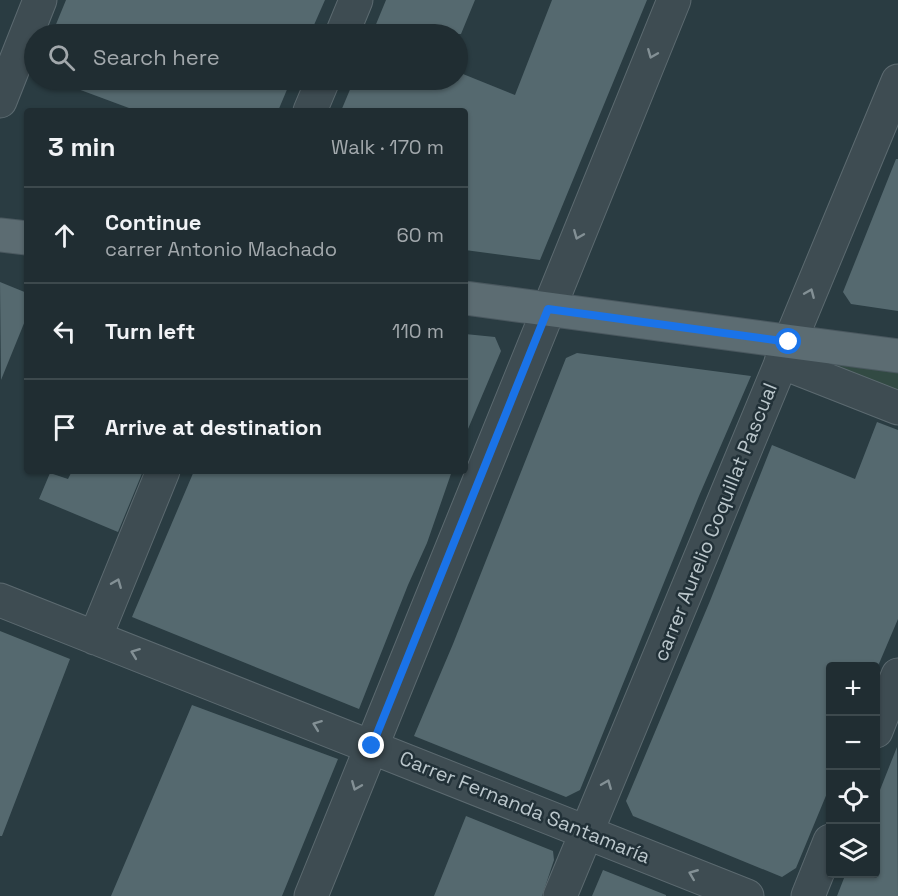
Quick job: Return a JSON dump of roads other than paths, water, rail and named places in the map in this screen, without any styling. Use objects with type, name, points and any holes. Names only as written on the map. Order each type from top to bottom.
[{"type":"main road","points":[[0,235],[24,238]]},
{"type":"main road","points":[[468,298],[548,309],[785,352],[886,354]]},
{"type":"street","points":[[30,24],[40,0]]},
{"type":"street","points":[[346,24],[356,0]]},
{"type":"street","points":[[311,896],[674,0]]},
{"type":"street","points":[[0,101],[24,40]]},
{"type":"street","name":"carrer Aurelio Coquillat Pascual","points":[[560,896],[898,81]]},
{"type":"street","points":[[311,108],[319,90]]},
{"type":"street","points":[[785,352],[898,408]]},
{"type":"street","points":[[94,638],[162,474]]},
{"type":"street","name":"Carrer Fernanda Santamaría","points":[[0,600],[747,896]]},
{"type":"street","points":[[880,720],[898,675]]},
{"type":"street","points":[[808,896],[826,854]]}]
